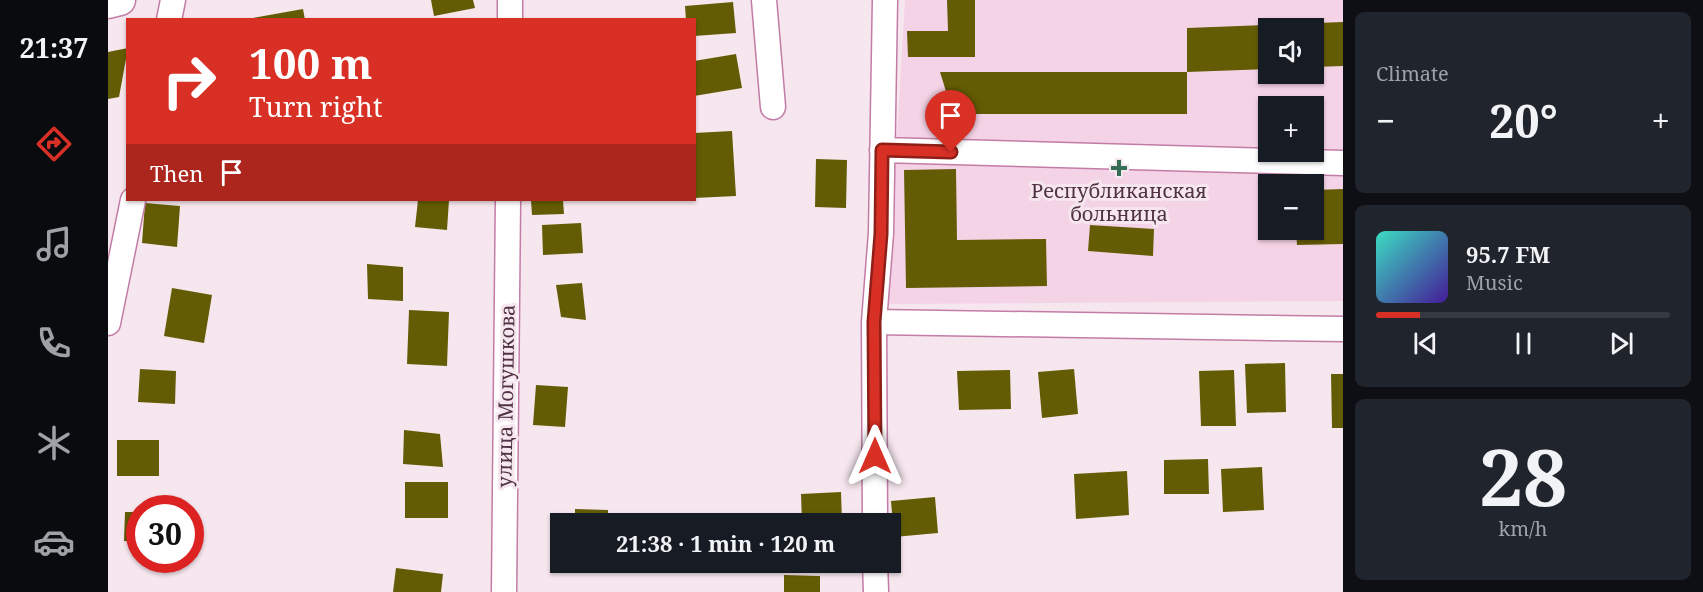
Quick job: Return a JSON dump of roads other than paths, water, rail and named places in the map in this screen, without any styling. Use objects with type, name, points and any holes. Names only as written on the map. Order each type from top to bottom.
[{"type":"main road","points":[[108,3],[120,0]]},
{"type":"street","points":[[169,18],[173,0]]},
{"type":"street","points":[[510,0],[510,18]]},
{"type":"street","points":[[764,0],[773,107]]},
{"type":"street","points":[[875,513],[874,322],[881,234],[885,0]]},
{"type":"street","points":[[882,150],[1343,163]]},
{"type":"street","points":[[108,323],[133,201]]},
{"type":"street","name":"улица Могушкова","points":[[504,592],[508,201]]},
{"type":"street","points":[[874,322],[1343,329]]},
{"type":"street","points":[[875,573],[876,592]]},
{"type":"place","name":"Республиканская больница","points":[[1119,168]]}]
